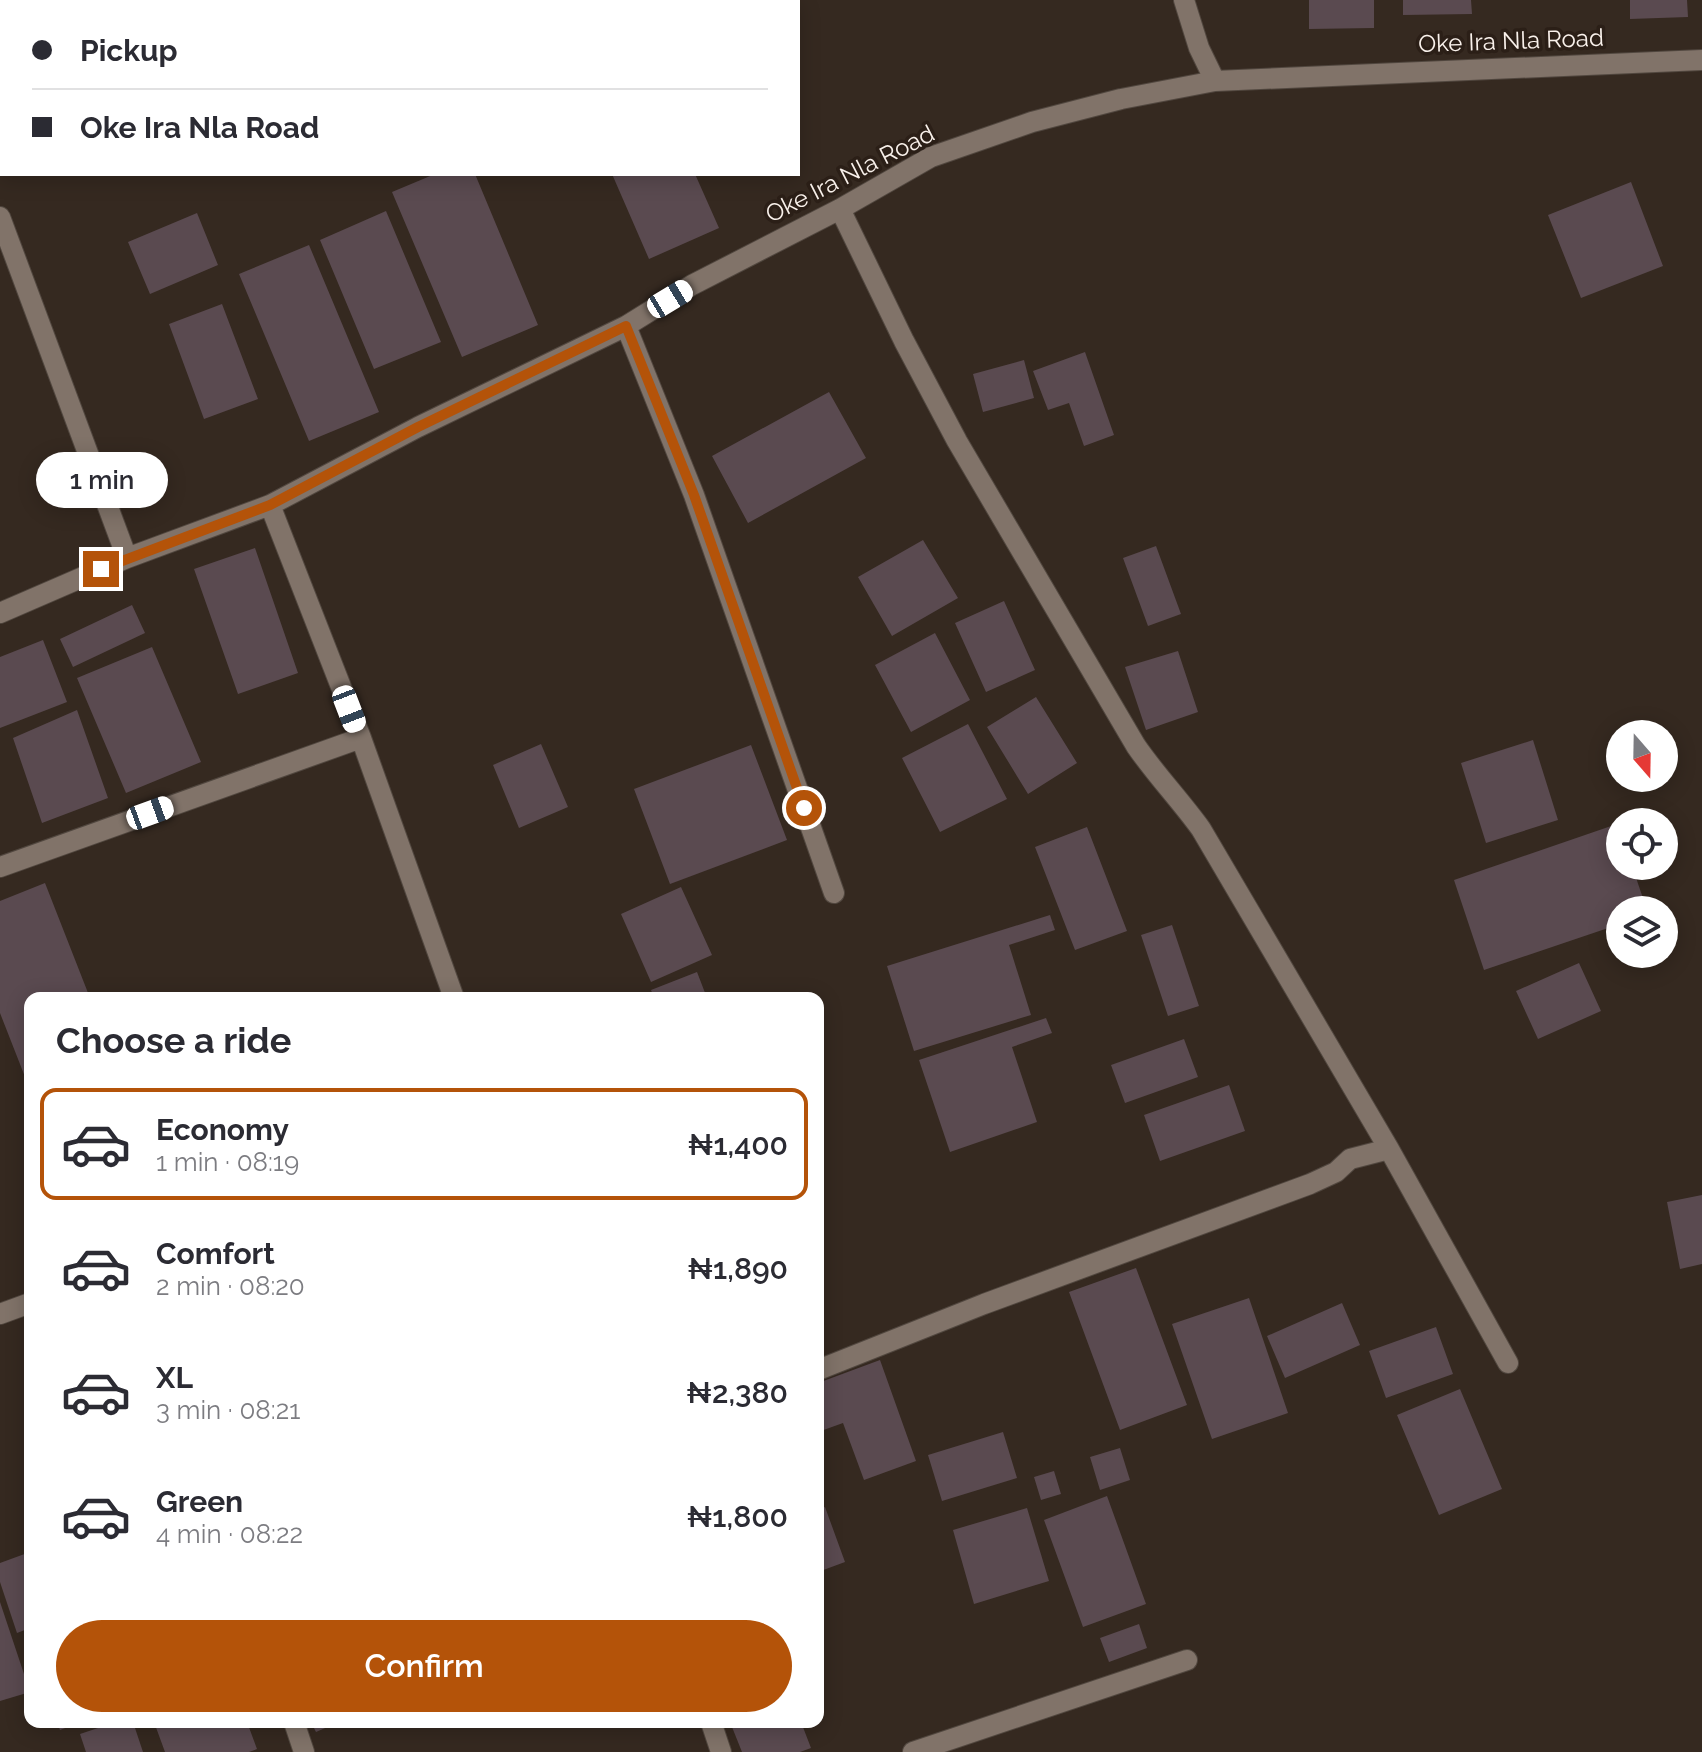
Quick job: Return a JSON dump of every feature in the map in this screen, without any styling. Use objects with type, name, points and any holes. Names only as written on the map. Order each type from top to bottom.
[{"type":"street","points":[[1184,0],[1199,48],[1215,81]]},
{"type":"street","name":"Oke Ira Nla Road","points":[[0,613],[127,558],[270,505],[418,427],[626,326],[692,285],[840,209],[931,157],[1032,122],[1121,99],[1215,81],[1702,60]]},
{"type":"street","points":[[840,209],[957,441],[1136,746],[1201,829],[1389,1149],[1508,1363]]},
{"type":"street","points":[[0,217],[127,558]]},
{"type":"street","points":[[626,326],[694,495],[834,893]]},
{"type":"street","points":[[270,505],[361,738],[452,992]]},
{"type":"street","points":[[0,867],[361,738]]},
{"type":"street","points":[[824,1368],[999,1298],[1310,1184],[1336,1172],[1350,1159],[1389,1149]]},
{"type":"street","points":[[0,1314],[24,1305]]},
{"type":"street","points":[[913,1752],[1187,1660]]},
{"type":"street","points":[[296,1728],[304,1752]]},
{"type":"street","points":[[713,1728],[721,1752]]},
{"type":"building","points":[[1309,0],[1374,0],[1374,28],[1309,29]]},
{"type":"building","points":[[1403,0],[1471,0],[1472,14],[1403,15]]},
{"type":"building","points":[[1630,0],[1687,0],[1688,17],[1630,19]]},
{"type":"building","points":[[430,176],[476,176],[538,325],[462,357],[392,192]]},
{"type":"building","points":[[613,176],[696,176],[719,228],[649,259]]},
{"type":"building","points":[[1631,182],[1663,266],[1581,298],[1548,215]]},
{"type":"building","points":[[386,211],[441,342],[374,369],[320,240]]},
{"type":"building","points":[[197,213],[218,265],[150,294],[128,242]]},
{"type":"building","points":[[309,245],[379,412],[309,441],[239,274]]},
{"type":"building","points":[[222,304],[258,399],[204,419],[169,324]]},
{"type":"building","points":[[1085,352],[1114,435],[1084,446],[1069,403],[1048,410],[1033,371]]},
{"type":"building","points":[[1024,360],[1034,398],[983,412],[973,374]]},
{"type":"building","points":[[829,392],[866,458],[748,523],[712,456]]},
{"type":"building","points":[[923,540],[958,598],[892,636],[858,577]]},
{"type":"building","points":[[1156,546],[1181,614],[1148,626],[1123,558]]},
{"type":"building","points":[[255,548],[298,673],[238,694],[194,569]]},
{"type":"building","points":[[1004,601],[1035,670],[986,692],[955,623]]},
{"type":"building","points":[[132,605],[145,633],[73,667],[60,639]]},
{"type":"building","points":[[935,633],[970,700],[911,732],[875,665]]},
{"type":"building","points":[[43,640],[67,702],[0,728],[0,657]]},
{"type":"building","points":[[152,647],[201,762],[126,793],[77,678]]},
{"type":"building","points":[[1178,651],[1198,712],[1146,730],[1125,667]]},
{"type":"building","points":[[1036,697],[1077,763],[1028,794],[987,727]]},
{"type":"building","points":[[77,710],[108,798],[42,823],[13,738]]},
{"type":"building","points":[[968,724],[1007,799],[940,832],[902,758]]},
{"type":"building","points":[[1533,740],[1558,820],[1486,843],[1461,763]]},
{"type":"building","points":[[541,744],[568,807],[519,828],[493,765]]},
{"type":"building","points":[[751,745],[787,840],[670,884],[634,789]]},
{"type":"building","points":[[1087,827],[1127,931],[1075,950],[1035,847]]},
{"type":"building","points":[[1606,828],[1606,880],[1637,880],[1642,896],[1606,896],[1606,929],[1484,970],[1454,880]]},
{"type":"building","points":[[45,883],[88,992],[24,992],[24,1074],[0,1013],[0,901]]},
{"type":"building","points":[[681,887],[712,955],[651,982],[621,914]]},
{"type":"building","points":[[1050,915],[1055,930],[1009,945],[1031,1015],[914,1051],[887,966]]},
{"type":"building","points":[[1172,925],[1199,1006],[1168,1016],[1141,935]]},
{"type":"building","points":[[1579,963],[1601,1011],[1538,1039],[1516,991]]},
{"type":"building","points":[[697,972],[705,992],[652,992]]},
{"type":"building","points":[[1046,1018],[1052,1033],[1012,1047],[1037,1122],[950,1152],[919,1060]]},
{"type":"building","points":[[1184,1039],[1198,1077],[1125,1103],[1111,1065]]},
{"type":"building","points":[[1229,1085],[1245,1131],[1160,1161],[1144,1115]]},
{"type":"building","points":[[1702,1195],[1702,1264],[1680,1269],[1667,1202]]},
{"type":"building","points":[[1136,1268],[1187,1405],[1120,1430],[1069,1292]]},
{"type":"building","points":[[1249,1298],[1288,1413],[1212,1439],[1172,1324]]},
{"type":"building","points":[[1342,1303],[1360,1345],[1285,1378],[1267,1336]]},
{"type":"building","points":[[1436,1327],[1453,1374],[1386,1398],[1369,1351]]},
{"type":"building","points":[[880,1360],[916,1461],[864,1480],[843,1423],[824,1430],[824,1381]]},
{"type":"building","points":[[1460,1389],[1502,1489],[1439,1515],[1397,1415]]},
{"type":"building","points":[[1003,1432],[1017,1478],[942,1501],[928,1455]]},
{"type":"building","points":[[1120,1448],[1130,1480],[1100,1490],[1090,1457]]},
{"type":"building","points":[[1054,1471],[1061,1494],[1041,1500],[1034,1477]]},
{"type":"building","points":[[1107,1496],[1146,1604],[1083,1627],[1044,1520]]},
{"type":"building","points":[[824,1507],[845,1562],[824,1570]]},
{"type":"building","points":[[1027,1508],[1049,1581],[974,1604],[953,1530]]},
{"type":"building","points":[[24,1554],[24,1630],[17,1633],[0,1582],[0,1563]]},
{"type":"building","points":[[0,1602],[24,1674],[24,1694],[0,1701]]},
{"type":"building","points":[[1139,1624],[1147,1648],[1109,1662],[1100,1638]]},
{"type":"building","points":[[98,1728],[135,1728],[143,1752],[86,1752],[80,1734]]},
{"type":"building","points":[[156,1728],[249,1728],[257,1749],[249,1752],[165,1752]]},
{"type":"building","points":[[732,1728],[803,1728],[811,1748],[800,1752],[742,1752]]},
{"type":"route","points":[[101,569],[270,505],[418,427],[626,326],[694,495],[804,808]]}]
